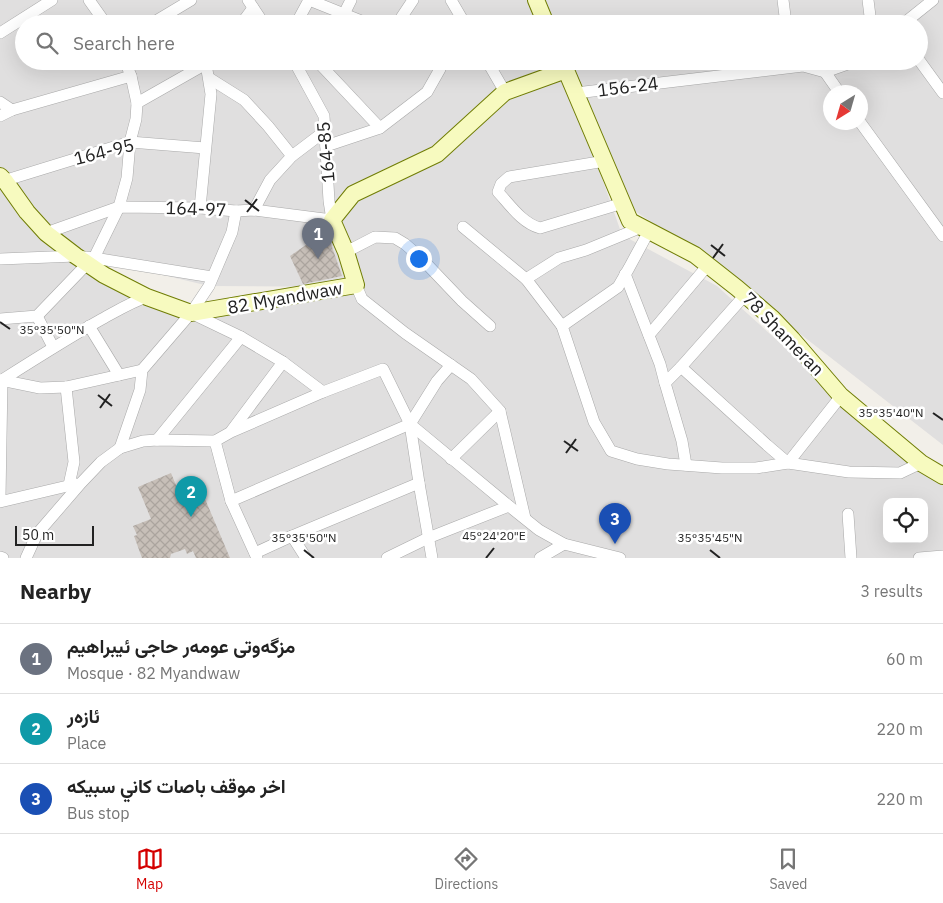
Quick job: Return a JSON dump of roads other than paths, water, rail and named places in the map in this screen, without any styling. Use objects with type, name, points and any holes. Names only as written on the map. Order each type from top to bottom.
[{"type":"street","points":[[28,15],[52,0]]},
{"type":"street","points":[[89,0],[100,15]]},
{"type":"street","points":[[166,15],[191,0]]},
{"type":"street","points":[[301,15],[309,0],[344,14],[352,0]]},
{"type":"street","points":[[403,15],[413,0]]},
{"type":"street","points":[[451,0],[460,15]]},
{"type":"street","points":[[536,0],[542,15]]},
{"type":"street","points":[[783,0],[785,15]]},
{"type":"street","points":[[868,0],[870,15]]},
{"type":"street","points":[[914,15],[933,0]]},
{"type":"street","points":[[250,4],[258,15]]},
{"type":"street","points":[[0,33],[15,23]]},
{"type":"street","points":[[0,319],[37,316],[85,259],[119,207],[127,178],[130,142],[136,119],[137,103],[129,70]]},
{"type":"street","points":[[137,103],[196,70]]},
{"type":"street","points":[[200,208],[211,94],[209,70]]},
{"type":"street","name":"164-85","points":[[299,70],[324,116],[329,201],[332,220]]},
{"type":"street","points":[[325,70],[380,128]]},
{"type":"street","points":[[326,146],[380,128],[426,92],[439,70]]},
{"type":"street","points":[[492,70],[505,92]]},
{"type":"street","points":[[332,220],[353,194],[436,154],[505,92],[555,70]]},
{"type":"street","name":"78 Shameran","points":[[566,70],[630,220],[694,255],[738,288],[772,318],[841,396],[920,463],[943,476]]},
{"type":"street","name":"156-24","points":[[576,93],[747,70]]},
{"type":"street","name":"156-24","points":[[818,70],[825,72]]},
{"type":"street","points":[[831,70],[825,72],[834,85]]},
{"type":"street","points":[[926,70],[943,94]]},
{"type":"street","points":[[0,116],[12,110],[131,76]]},
{"type":"street","points":[[209,78],[244,100],[292,156]]},
{"type":"street","points":[[0,102],[12,110]]},
{"type":"street","points":[[866,130],[943,236]]},
{"type":"street","points":[[254,210],[270,180],[292,156],[325,131]]},
{"type":"street","name":"164-95","points":[[2,180],[130,142],[206,148]]},
{"type":"street","points":[[605,161],[509,177],[501,184],[498,192],[526,222],[540,228],[622,203]]},
{"type":"street","points":[[2,180],[46,233],[104,274],[147,296],[191,313],[241,337],[283,362],[323,392]]},
{"type":"street","points":[[46,233],[119,207]]},
{"type":"street","name":"164-97","points":[[119,207],[254,210],[332,220]]},
{"type":"street","points":[[120,448],[140,390],[142,370],[191,313],[209,286],[232,232],[236,211]]},
{"type":"street","name":"82 Myandwaw","points":[[191,313],[356,285],[346,252],[332,220]]},
{"type":"street","points":[[463,227],[526,279],[562,326],[594,422],[611,451],[637,459],[668,464],[722,468],[756,468],[788,463],[849,472],[900,473],[920,463]]},
{"type":"street","points":[[562,326],[618,287],[645,229]]},
{"type":"street","points":[[526,279],[559,258],[645,229]]},
{"type":"street","points":[[346,252],[374,237],[395,238],[421,258],[462,301],[490,326]]},
{"type":"street","points":[[0,259],[85,259],[212,277]]},
{"type":"street","points":[[649,335],[708,265]]},
{"type":"street","points":[[625,274],[660,364],[682,441],[686,465]]},
{"type":"street","points":[[356,285],[362,299],[405,333],[471,379],[500,411],[525,518]]},
{"type":"street","points":[[664,382],[681,367],[745,295]]},
{"type":"street","points":[[1,380],[53,347],[135,300],[147,296]]},
{"type":"street","points":[[37,316],[53,347]]},
{"type":"street","points":[[90,326],[119,375]]},
{"type":"street","points":[[157,440],[241,337]]},
{"type":"street","points":[[231,432],[283,362]]},
{"type":"street","points":[[231,501],[410,424],[436,382],[451,365]]},
{"type":"street","points":[[681,367],[788,463]]},
{"type":"street","points":[[26,558],[37,534],[75,484],[120,448],[143,441],[215,441],[231,432],[323,392],[383,369],[410,424],[418,483],[432,558]]},
{"type":"street","points":[[1,380],[40,388],[66,387],[142,370]]},
{"type":"street","points":[[0,497],[1,380]]},
{"type":"street","points":[[66,387],[75,484]]},
{"type":"street","points":[[788,463],[841,396]]},
{"type":"street","points":[[451,459],[500,411]]},
{"type":"street","points":[[410,424],[539,530],[564,544],[620,558]]},
{"type":"street","points":[[215,441],[231,501],[256,556],[292,536],[418,483]]},
{"type":"street","points":[[0,502],[75,484]]},
{"type":"street","points":[[387,558],[428,538],[509,506]]},
{"type":"street","points":[[848,514],[851,558]]},
{"type":"street","points":[[292,536],[306,558]]},
{"type":"street","points":[[541,558],[564,544]]},
{"type":"street","points":[[919,558],[943,556]]},
{"type":"place","name":"مزگەوتی عومەر حاجی ئیبراهیم","points":[[318,259]]},
{"type":"place","name":"ئازەر","points":[[191,517]]},
{"type":"place","name":"اخر موقف باصات كاني سبيكه","points":[[615,544]]}]
